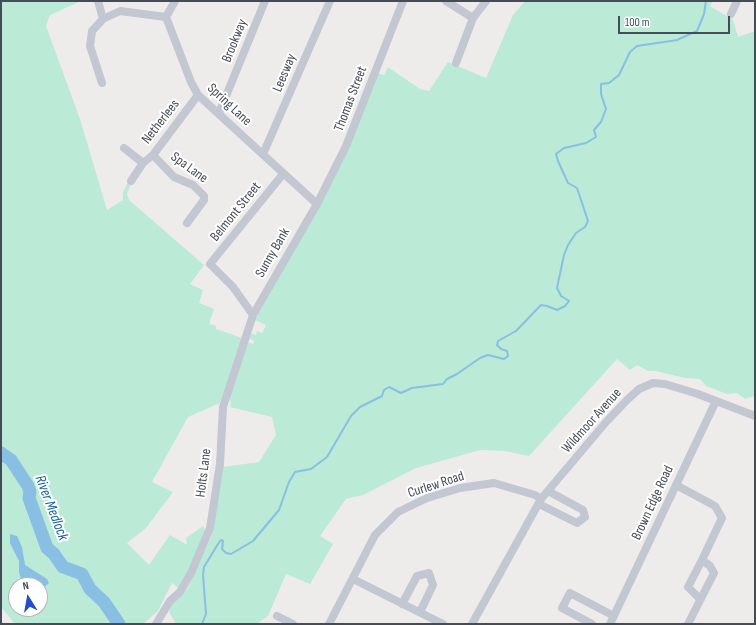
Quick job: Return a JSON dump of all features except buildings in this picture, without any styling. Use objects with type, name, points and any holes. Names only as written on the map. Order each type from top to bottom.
[{"type":"street","points":[[98,1],[103,20]]},
{"type":"street","points":[[102,83],[90,46],[92,31],[103,20],[120,11],[166,17],[175,1]]},
{"type":"street","name":"Brookway","points":[[219,113],[265,1]]},
{"type":"street","name":"Leesway","points":[[263,154],[330,1]]},
{"type":"street","name":"Thomas Street","points":[[317,204],[346,146],[403,1]]},
{"type":"street","points":[[446,1],[473,18]]},
{"type":"street","points":[[456,63],[473,18],[486,1]]},
{"type":"street","points":[[731,14],[737,1]]},
{"type":"street","name":"Spring Lane","points":[[166,17],[191,82],[198,95],[317,204]]},
{"type":"street","name":"Netherlees","points":[[131,181],[142,163],[153,155],[198,95]]},
{"type":"street","name":"Netherlees","points":[[124,148],[142,163]]},
{"type":"street","name":"Spa Lane","points":[[153,155],[174,177],[193,185],[204,196],[204,200],[187,223]]},
{"type":"street","name":"Belmont Street","points":[[253,315],[233,287],[211,267],[210,264],[283,174]]},
{"type":"street","name":"Sunny Bank","points":[[253,315],[317,204]]},
{"type":"street","name":"Holts Lane","points":[[156,624],[170,601],[180,592],[191,573],[210,528],[220,464],[223,407],[253,315]]},
{"type":"street","name":"Wildmoor Avenue","points":[[472,624],[540,502],[548,491],[616,411],[646,385],[653,383],[670,385],[754,415]]},
{"type":"street","name":"Brown Edge Road","points":[[610,624],[716,401]]},
{"type":"street","name":"Curlew Road","points":[[329,624],[375,534],[398,512],[427,498],[460,488],[494,483],[535,496],[540,502]]},
{"type":"street","points":[[676,485],[715,506],[722,518],[688,587],[700,599]]},
{"type":"street","points":[[540,502],[577,522],[585,517],[583,510],[548,491]]},
{"type":"street","points":[[688,624],[714,573],[710,566],[702,560]]},
{"type":"street","points":[[402,604],[416,576],[429,573],[433,585],[420,612]]},
{"type":"street","points":[[353,579],[444,624]]},
{"type":"street","points":[[592,624],[562,608],[570,593],[614,616]]},
{"type":"street","points":[[277,616],[293,624]]},
{"type":"green space","points":[[1,1],[81,1],[50,15],[46,26],[80,119],[107,210],[123,200],[123,192],[128,182],[131,184],[127,194],[129,200],[204,265],[190,284],[203,290],[199,303],[214,309],[209,324],[216,326],[216,329],[242,338],[220,403],[188,417],[152,482],[173,492],[146,528],[127,543],[149,565],[170,535],[187,545],[186,538],[203,526],[206,532],[191,570],[179,588],[172,583],[158,611],[143,624],[15,624],[9,617],[48,617],[48,577],[8,577],[8,616],[1,607]]},
{"type":"green space","points":[[525,1],[713,1],[710,6],[733,20],[738,37],[755,31],[755,396],[745,399],[737,393],[727,394],[706,386],[700,379],[685,378],[656,371],[648,371],[637,365],[630,370],[617,359],[529,456],[505,451],[480,450],[416,468],[363,495],[346,499],[320,536],[333,544],[310,584],[286,574],[268,616],[257,624],[176,624],[169,612],[171,605],[188,588],[212,534],[223,467],[259,462],[276,435],[272,417],[230,407],[231,402],[228,396],[247,342],[253,344],[254,341],[249,338],[250,333],[256,335],[257,331],[262,333],[266,325],[255,320],[322,200],[377,73],[384,75],[388,67],[420,89],[429,91],[448,62],[486,78],[513,15]]},
{"type":"water","points":[[10,534],[17,536],[22,547],[25,565],[44,577],[20,577],[19,561],[10,543]]},
{"type":"waterway","points":[[202,624],[206,614],[203,575],[204,567],[218,544],[221,540],[223,541],[222,549],[226,553],[231,554],[253,541],[279,510],[289,482],[295,472],[311,469],[327,457],[351,416],[360,407],[382,396],[384,390],[389,387],[401,393],[412,388],[443,384],[447,379],[480,358],[488,355],[504,359],[508,356],[507,351],[501,349],[497,345],[498,341],[516,331],[541,305],[557,310],[565,306],[569,301],[561,296],[557,288],[564,255],[568,245],[576,233],[585,227],[588,221],[577,188],[568,183],[556,154],[564,148],[586,143],[596,137],[594,130],[601,122],[606,109],[601,94],[601,84],[609,83],[619,75],[630,52],[637,46],[677,40],[697,31],[704,14],[706,1]]},
{"type":"waterway","name":"River Medlock","points":[[1,453],[11,460],[28,486],[30,492],[29,498],[47,548],[54,554],[63,567],[82,574],[90,589],[104,602],[119,624]]}]
